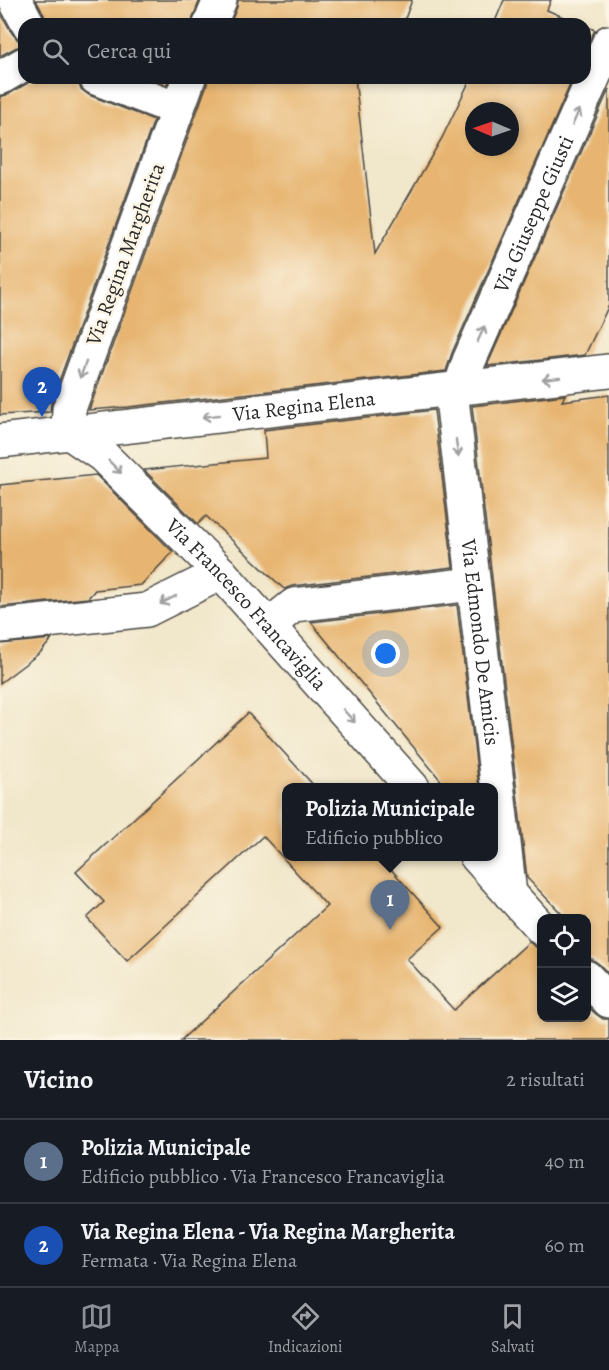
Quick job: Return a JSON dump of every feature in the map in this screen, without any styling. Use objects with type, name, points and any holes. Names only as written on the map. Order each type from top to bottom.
[{"type":"street","points":[[15,0],[25,18]]},
{"type":"street","points":[[212,18],[220,0]]},
{"type":"street","name":"Via Giuseppe Giusti","points":[[591,83],[609,42]]},
{"type":"street","points":[[0,78],[18,68]]},
{"type":"street","points":[[112,84],[177,109]]},
{"type":"street","name":"Via Regina Margherita","points":[[68,432],[69,409],[187,84]]},
{"type":"street","name":"Via Giuseppe Giusti","points":[[455,389],[591,84]]},
{"type":"street","name":"Via Regina Elena","points":[[0,441],[609,371]]},
{"type":"street","name":"Via Edmondo De Amicis","points":[[455,389],[473,584],[497,783]]},
{"type":"street","name":"Via Francesco Francaviglia","points":[[68,432],[103,456],[221,573],[409,783]]},
{"type":"street","points":[[0,626],[147,610],[221,573]]},
{"type":"street","points":[[268,626],[294,605],[473,584]]},
{"type":"street","name":"Via Edmondo De Amicis","points":[[498,793],[510,894]]},
{"type":"street","points":[[480,861],[537,923]]},
{"type":"street","points":[[591,982],[609,1001]]},
{"type":"building","points":[[36,0],[200,0],[193,18],[45,18]]},
{"type":"building","points":[[238,0],[412,0],[405,18],[232,18]]},
{"type":"building","points":[[504,0],[551,0],[547,10],[565,18],[496,18]]},
{"type":"building","points":[[0,12],[18,40],[18,47],[0,56]]},
{"type":"building","points":[[26,84],[79,84],[81,89],[89,95],[154,120],[51,403],[50,412],[0,415],[0,97]]},
{"type":"building","points":[[207,84],[356,84],[375,254],[442,138],[468,84],[570,84],[446,371],[89,410]]},
{"type":"building","points":[[609,89],[609,305],[585,355],[487,366]]},
{"type":"building","points":[[565,395],[562,401],[609,395],[609,974],[591,959],[591,914],[560,914],[527,878],[472,406]]},
{"type":"building","points":[[434,410],[453,567],[292,586],[284,589],[206,516],[198,524],[144,470],[266,458],[264,430]]},
{"type":"building","points":[[96,475],[173,552],[141,585],[95,590],[88,598],[0,607],[0,485]]},
{"type":"building","points":[[457,605],[478,783],[443,783],[311,622]]},
{"type":"building","points":[[52,639],[41,652],[0,683],[0,644]]},
{"type":"building","points":[[248,713],[311,783],[282,783],[282,857],[263,836],[127,961],[87,918],[104,902],[76,872]]},
{"type":"building","points":[[286,861],[384,861],[443,927],[407,959],[454,1010],[529,942],[537,947],[537,1022],[591,1022],[591,1010],[603,1019],[609,1019],[609,1040],[181,1040],[327,906]]},
{"type":"place","name":"Via Regina Elena - Via Regina Margherita","points":[[42,417]]},
{"type":"place","name":"Polizia Municipale","points":[[390,930]]}]
